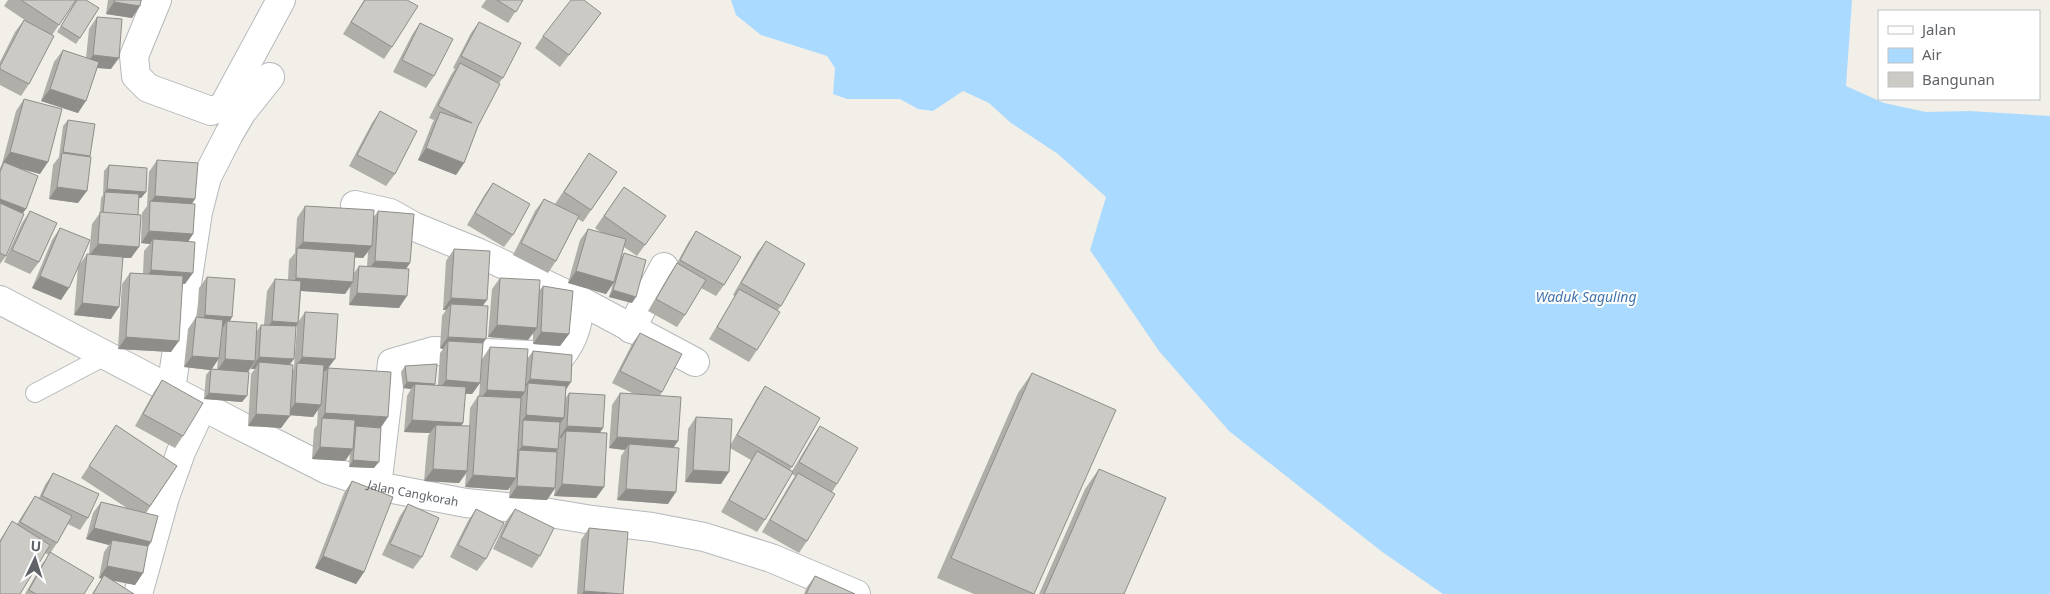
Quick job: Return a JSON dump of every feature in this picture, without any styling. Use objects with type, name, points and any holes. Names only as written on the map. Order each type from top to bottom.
[{"type":"street","points":[[157,0],[134,56],[136,76],[148,88],[211,111],[223,107],[281,0]]},
{"type":"street","points":[[171,389],[198,212],[207,177],[242,112],[270,77]]},
{"type":"street","points":[[355,205],[390,214],[415,227],[479,253],[581,301],[695,362]]},
{"type":"street","points":[[631,329],[664,267]]},
{"type":"street","name":"Jalan Cangkorah","points":[[0,300],[328,470],[377,486],[466,502],[680,531],[771,558],[856,594]]},
{"type":"street","points":[[377,486],[392,363],[434,351],[561,356],[569,346],[576,330],[581,301]]},
{"type":"street","points":[[138,594],[165,498],[181,452],[203,405]]},
{"type":"lane","points":[[35,393],[107,355]]},
{"type":"water","name":"Waduk Saguling","points":[[731,0],[1852,0],[1846,86],[1884,103],[1926,112],[1970,111],[2050,116],[2050,594],[1443,594],[1381,551],[1229,431],[1159,351],[1090,250],[1106,197],[1058,154],[1011,123],[989,103],[963,91],[933,111],[918,109],[900,99],[847,99],[833,94],[835,68],[827,56],[761,35],[736,15]]},
{"type":"building","points":[[21,0],[76,0],[59,25]]},
{"type":"building","points":[[77,0],[86,0],[99,8],[80,38],[61,26]]},
{"type":"building","points":[[114,0],[141,0],[140,6],[114,2]]},
{"type":"building","points":[[365,0],[407,0],[418,6],[392,47],[351,22]]},
{"type":"building","points":[[497,0],[523,0],[516,12]]},
{"type":"building","points":[[571,0],[584,0],[601,13],[569,55],[543,36]]},
{"type":"building","points":[[97,17],[122,19],[119,58],[93,55]]},
{"type":"building","points":[[24,20],[54,36],[29,84],[0,69]]},
{"type":"building","points":[[479,22],[521,43],[503,78],[461,56]]},
{"type":"building","points":[[420,23],[453,39],[434,76],[402,60]]},
{"type":"building","points":[[63,50],[99,62],[86,101],[50,89]]},
{"type":"building","points":[[460,63],[500,84],[478,126],[464,163],[426,148],[440,112],[472,123],[438,106]]},
{"type":"building","points":[[24,99],[62,109],[48,162],[10,152]]},
{"type":"building","points":[[380,111],[417,131],[395,174],[357,155]]},
{"type":"building","points":[[68,120],[95,124],[90,156],[63,152]]},
{"type":"building","points":[[62,153],[91,157],[87,191],[57,187]]},
{"type":"building","points":[[589,153],[617,172],[591,210],[564,192]]},
{"type":"building","points":[[157,160],[198,163],[195,199],[155,196]]},
{"type":"building","points":[[4,162],[38,176],[26,209],[0,199],[0,172]]},
{"type":"building","points":[[109,165],[147,168],[146,192],[107,189]]},
{"type":"building","points":[[493,183],[530,204],[513,235],[475,213]]},
{"type":"building","points":[[624,187],[666,216],[645,245],[604,216]]},
{"type":"building","points":[[105,192],[139,194],[138,215],[103,213]]},
{"type":"building","points":[[544,199],[579,216],[556,261],[521,243]]},
{"type":"building","points":[[150,201],[195,204],[193,234],[149,231]]},
{"type":"building","points":[[0,203],[24,214],[6,256],[0,253]]},
{"type":"building","points":[[305,206],[374,210],[372,246],[303,242]]},
{"type":"building","points":[[30,211],[57,223],[39,262],[12,250]]},
{"type":"building","points":[[378,211],[414,214],[410,263],[375,261]]},
{"type":"building","points":[[100,212],[141,215],[139,247],[98,244]]},
{"type":"building","points":[[60,228],[90,240],[69,288],[40,276]]},
{"type":"building","points":[[588,229],[626,239],[614,282],[576,271]]},
{"type":"building","points":[[696,231],[741,257],[724,285],[680,260]]},
{"type":"building","points":[[153,239],[195,242],[193,273],[151,270]]},
{"type":"building","points":[[766,241],[805,264],[781,306],[741,283]]},
{"type":"building","points":[[297,248],[355,252],[353,282],[296,278]]},
{"type":"building","points":[[454,249],[490,251],[487,300],[451,298]]},
{"type":"building","points":[[624,253],[646,260],[636,297],[613,290]]},
{"type":"building","points":[[87,254],[123,257],[119,307],[82,303]]},
{"type":"building","points":[[677,263],[706,280],[685,315],[656,299]]},
{"type":"building","points":[[359,266],[409,269],[407,296],[357,293]]},
{"type":"building","points":[[130,273],[183,276],[179,341],[126,337]]},
{"type":"building","points":[[207,277],[235,279],[232,317],[205,315]]},
{"type":"building","points":[[500,278],[540,280],[537,328],[497,325]]},
{"type":"building","points":[[275,279],[301,281],[298,323],[272,321]]},
{"type":"building","points":[[543,286],[573,291],[569,334],[541,332]]},
{"type":"building","points":[[739,289],[780,312],[757,350],[717,327]]},
{"type":"building","points":[[451,304],[488,306],[486,339],[448,337]]},
{"type":"building","points":[[305,312],[338,314],[335,359],[302,357]]},
{"type":"building","points":[[196,317],[223,320],[219,358],[192,356]]},
{"type":"building","points":[[227,321],[257,323],[255,361],[225,359]]},
{"type":"building","points":[[261,325],[296,326],[294,359],[259,357]]},
{"type":"building","points":[[640,333],[682,354],[662,392],[620,371]]},
{"type":"building","points":[[448,341],[483,343],[480,383],[446,380]]},
{"type":"building","points":[[490,347],[528,349],[525,392],[487,390]]},
{"type":"building","points":[[533,351],[572,355],[571,382],[530,379]]},
{"type":"building","points":[[259,362],[293,365],[290,416],[256,414]]},
{"type":"building","points":[[297,363],[324,365],[321,405],[295,403]]},
{"type":"building","points":[[437,364],[435,384],[407,382],[405,366]]},
{"type":"building","points":[[328,368],[391,372],[388,417],[325,413]]},
{"type":"building","points":[[211,369],[249,372],[247,396],[209,393]]},
{"type":"building","points":[[1032,373],[1116,410],[1034,594],[951,558]]},
{"type":"building","points":[[162,380],[203,403],[183,436],[143,414]]},
{"type":"building","points":[[528,383],[566,386],[564,418],[526,415]]},
{"type":"building","points":[[415,384],[466,387],[463,423],[412,420]]},
{"type":"building","points":[[765,386],[820,418],[792,467],[737,435]]},
{"type":"building","points":[[569,393],[605,395],[603,428],[567,426]]},
{"type":"building","points":[[620,393],[681,397],[678,441],[617,437]]},
{"type":"building","points":[[478,396],[521,398],[516,478],[473,475]]},
{"type":"building","points":[[696,417],[732,419],[729,472],[693,470]]},
{"type":"building","points":[[322,418],[355,420],[353,449],[320,447]]},
{"type":"building","points":[[523,420],[560,422],[558,449],[522,446]]},
{"type":"building","points":[[116,425],[177,466],[150,506],[89,466]]},
{"type":"building","points":[[436,425],[470,426],[467,471],[433,469]]},
{"type":"building","points":[[356,426],[381,428],[379,462],[353,460]]},
{"type":"building","points":[[820,426],[858,448],[837,484],[799,462]]},
{"type":"building","points":[[566,431],[607,433],[604,487],[562,484]]},
{"type":"building","points":[[629,444],[679,448],[676,492],[626,489]]},
{"type":"building","points":[[519,450],[557,452],[555,488],[517,486]]},
{"type":"building","points":[[757,451],[793,472],[765,520],[729,500]]},
{"type":"building","points":[[1099,469],[1166,498],[1124,594],[1044,594]]},
{"type":"building","points":[[53,473],[99,494],[88,518],[42,496]]},
{"type":"building","points":[[798,473],[835,494],[807,541],[770,520]]},
{"type":"building","points":[[352,481],[393,497],[364,572],[323,556]]},
{"type":"building","points":[[35,496],[72,516],[57,543],[20,522]]},
{"type":"building","points":[[101,502],[158,516],[151,542],[94,528]]},
{"type":"building","points":[[408,504],[439,518],[422,557],[390,544]]},
{"type":"building","points":[[476,509],[504,523],[486,559],[458,545]]},
{"type":"building","points":[[515,509],[554,528],[540,556],[501,537]]},
{"type":"building","points":[[12,521],[50,545],[20,594],[0,594],[0,542]]},
{"type":"building","points":[[589,528],[628,532],[623,594],[584,591]]},
{"type":"building","points":[[112,540],[148,546],[143,573],[107,566]]},
{"type":"building","points":[[50,552],[94,578],[84,594],[36,594],[29,590]]},
{"type":"building","points":[[104,575],[134,594],[93,594]]},
{"type":"building","points":[[815,576],[855,594],[806,594]]}]
